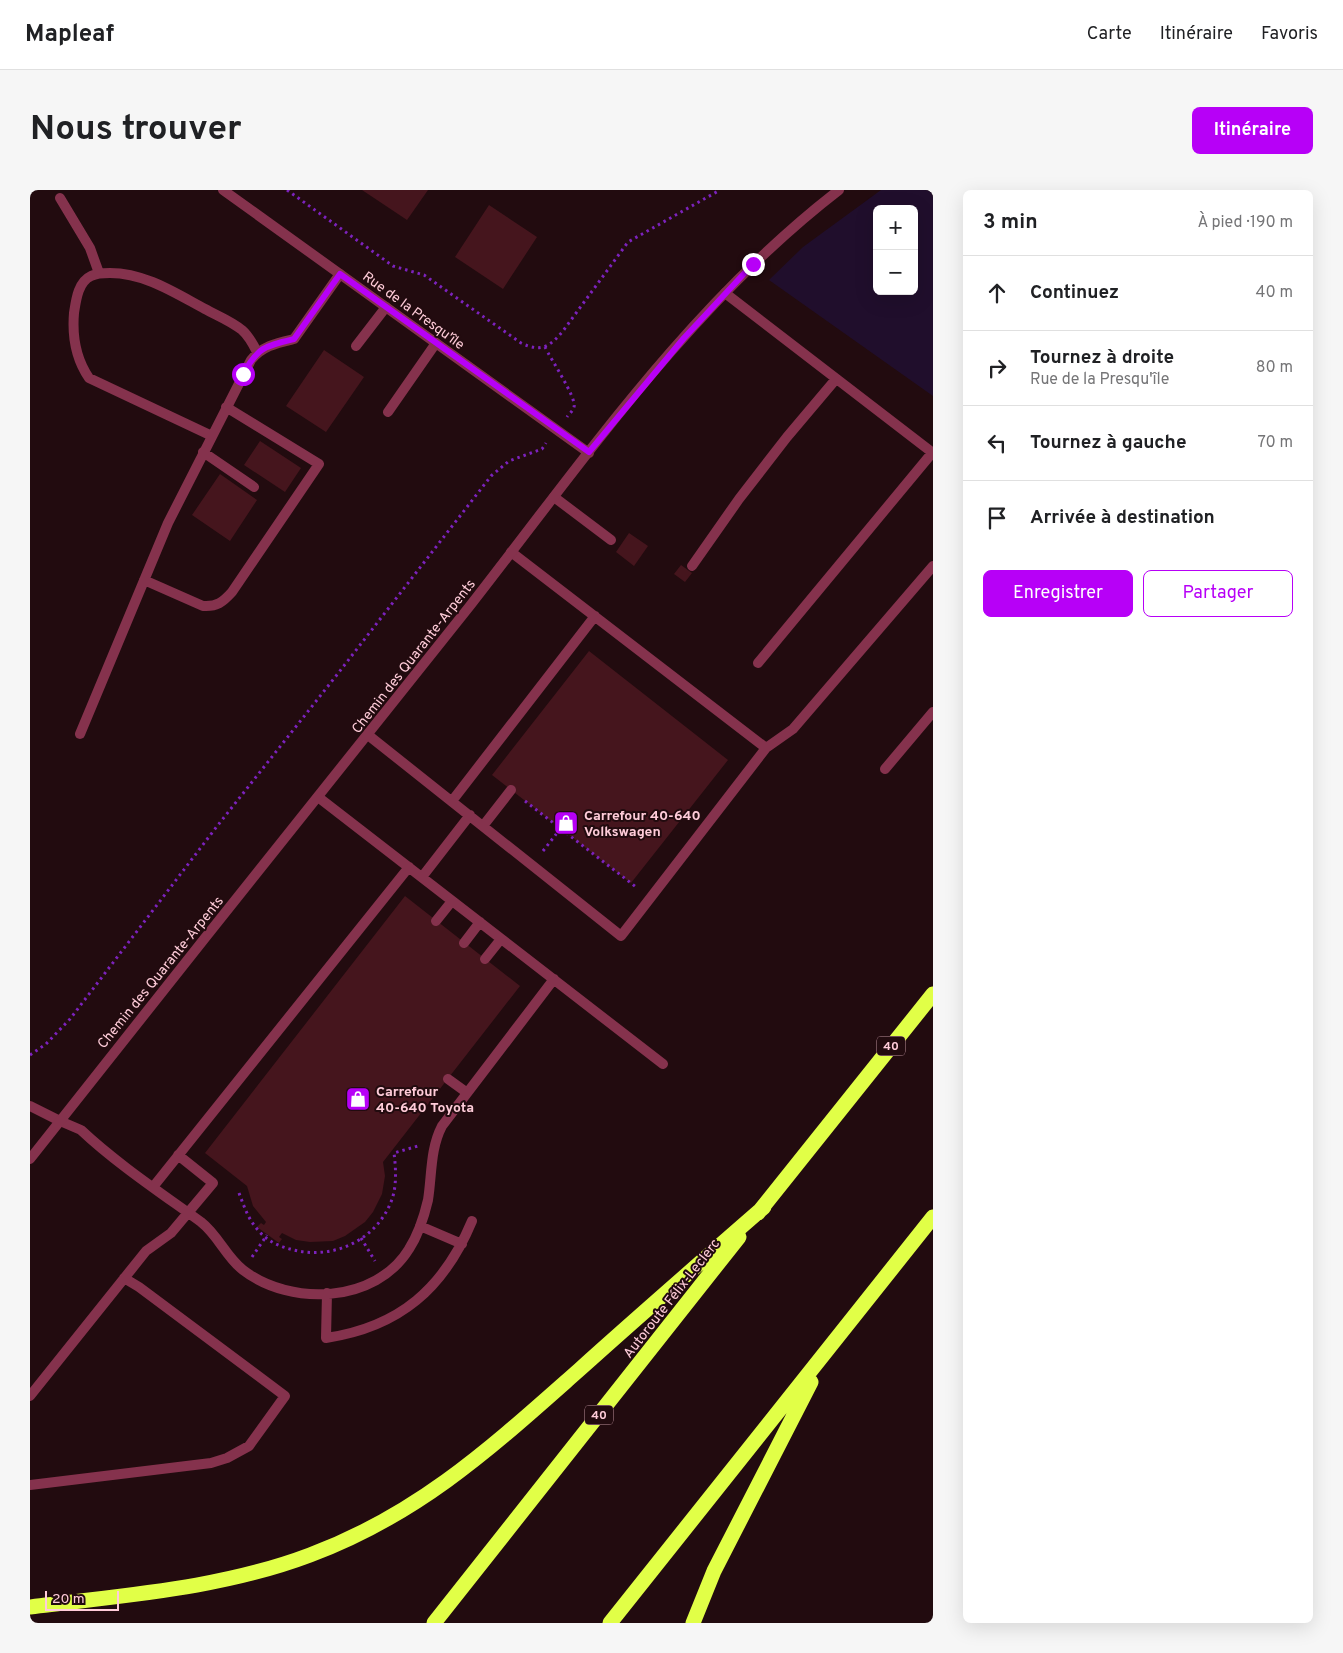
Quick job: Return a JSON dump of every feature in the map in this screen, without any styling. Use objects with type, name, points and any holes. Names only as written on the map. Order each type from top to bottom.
[{"type":"highway","name":"Autoroute Félix-Leclerc","points":[[434,1623],[933,994]]},
{"type":"highway","points":[[30,1607],[169,1590],[239,1576],[309,1556],[384,1522],[444,1484],[498,1441],[764,1207]]},
{"type":"highway","points":[[610,1623],[933,1217]]},
{"type":"highway","points":[[693,1623],[714,1572],[826,1352]]},
{"type":"street","name":"Rue de la Presqu'île","points":[[223,190],[589,452]]},
{"type":"street","name":"Chemin des Quarante-Arpents","points":[[30,1160],[368,735],[589,452],[684,338],[773,245],[839,190]]},
{"type":"street","points":[[60,198],[90,248],[100,273]]},
{"type":"street","points":[[212,436],[89,378],[81,366],[73,335],[76,303],[83,282],[90,276],[100,273],[134,275],[164,287],[235,325],[249,338],[258,352]]},
{"type":"street","points":[[80,734],[168,523],[251,360],[258,352],[270,345],[294,339],[340,274]]},
{"type":"street","points":[[725,293],[932,453],[758,663]]},
{"type":"street","points":[[356,346],[386,307]]},
{"type":"street","points":[[388,412],[436,343]]},
{"type":"street","points":[[692,566],[739,499],[787,437],[836,379]]},
{"type":"street","points":[[144,580],[203,606],[213,607],[223,602],[232,592],[319,464],[226,407]]},
{"type":"street","points":[[203,452],[254,487]]},
{"type":"street","points":[[554,497],[611,540]]},
{"type":"street","points":[[512,552],[766,748]]},
{"type":"street","points":[[368,735],[621,936],[766,748],[793,729],[933,566]]},
{"type":"street","points":[[452,801],[595,616]]},
{"type":"street","points":[[885,769],[933,712]]},
{"type":"street","points":[[483,826],[512,790]]},
{"type":"street","points":[[318,797],[663,1064]]},
{"type":"street","points":[[422,878],[470,815]]},
{"type":"street","points":[[153,1187],[408,867]]},
{"type":"street","points":[[436,921],[452,901]]},
{"type":"street","points":[[464,943],[480,922]]},
{"type":"street","points":[[485,959],[502,938]]},
{"type":"street","points":[[30,1106],[80,1130],[205,1226],[232,1260],[256,1278],[275,1287],[300,1294],[327,1294],[357,1288],[384,1275],[409,1250],[420,1226],[428,1199],[435,1141],[447,1118],[554,980]]},
{"type":"street","points":[[448,1078],[466,1092]]},
{"type":"street","points":[[30,1396],[146,1251],[171,1233],[213,1182],[178,1155]]},
{"type":"street","points":[[327,1294],[326,1338],[346,1335],[375,1326],[401,1312],[424,1295],[444,1274],[462,1244],[472,1221]]},
{"type":"street","points":[[420,1226],[462,1244]]},
{"type":"street","points":[[30,1485],[211,1463],[227,1458],[249,1446],[285,1396],[139,1287],[124,1278]]},
{"type":"path","name":"Rue de la Presqu'île","points":[[287,190],[393,266],[424,275],[521,343],[537,348],[545,347]]},
{"type":"path","points":[[574,403],[569,389],[545,347],[554,341],[563,330],[628,242],[720,190]]},
{"type":"path","points":[[30,1055],[46,1044],[70,1019],[218,825],[490,476],[509,461],[535,452]]},
{"type":"path","points":[[524,800],[640,890]]},
{"type":"path","points":[[532,865],[561,828]]},
{"type":"path","points":[[239,1193],[250,1219],[266,1236],[286,1248],[317,1254],[345,1248],[361,1238],[377,1224],[391,1203],[395,1180],[394,1154],[419,1145]]},
{"type":"path","points":[[361,1238],[384,1275]]},
{"type":"shaded area","points":[[881,190],[933,190],[933,396],[769,280],[803,247]]},
{"type":"building","points":[[362,190],[428,190],[407,220]]},
{"type":"building","points":[[489,205],[537,237],[503,289],[455,257]]},
{"type":"building","points":[[324,350],[364,377],[326,432],[286,406]]},
{"type":"building","points":[[260,441],[301,468],[285,492],[244,465]]},
{"type":"building","points":[[220,474],[257,500],[230,541],[192,515]]},
{"type":"building","points":[[629,533],[648,546],[634,566],[616,552]]},
{"type":"building","points":[[681,565],[692,573],[685,582],[674,574]]},
{"type":"building","points":[[589,651],[728,760],[631,883],[492,775]]},
{"type":"building","points":[[405,896],[520,986],[383,1162],[385,1176],[382,1194],[373,1212],[365,1222],[345,1236],[333,1241],[310,1242],[296,1240],[282,1233],[279,1237],[282,1239],[279,1243],[257,1227],[261,1223],[264,1225],[266,1222],[253,1206],[247,1186],[205,1153]]},
{"type":"place","name":"Carrefour 40-640 Volkswagen","points":[[566,823]]},
{"type":"place","name":"Carrefour 40-640 Toyota","points":[[358,1099]]},
{"type":"route","points":[[243,374],[258,352],[270,345],[294,339],[340,274],[589,452],[684,338],[753,264]]}]
